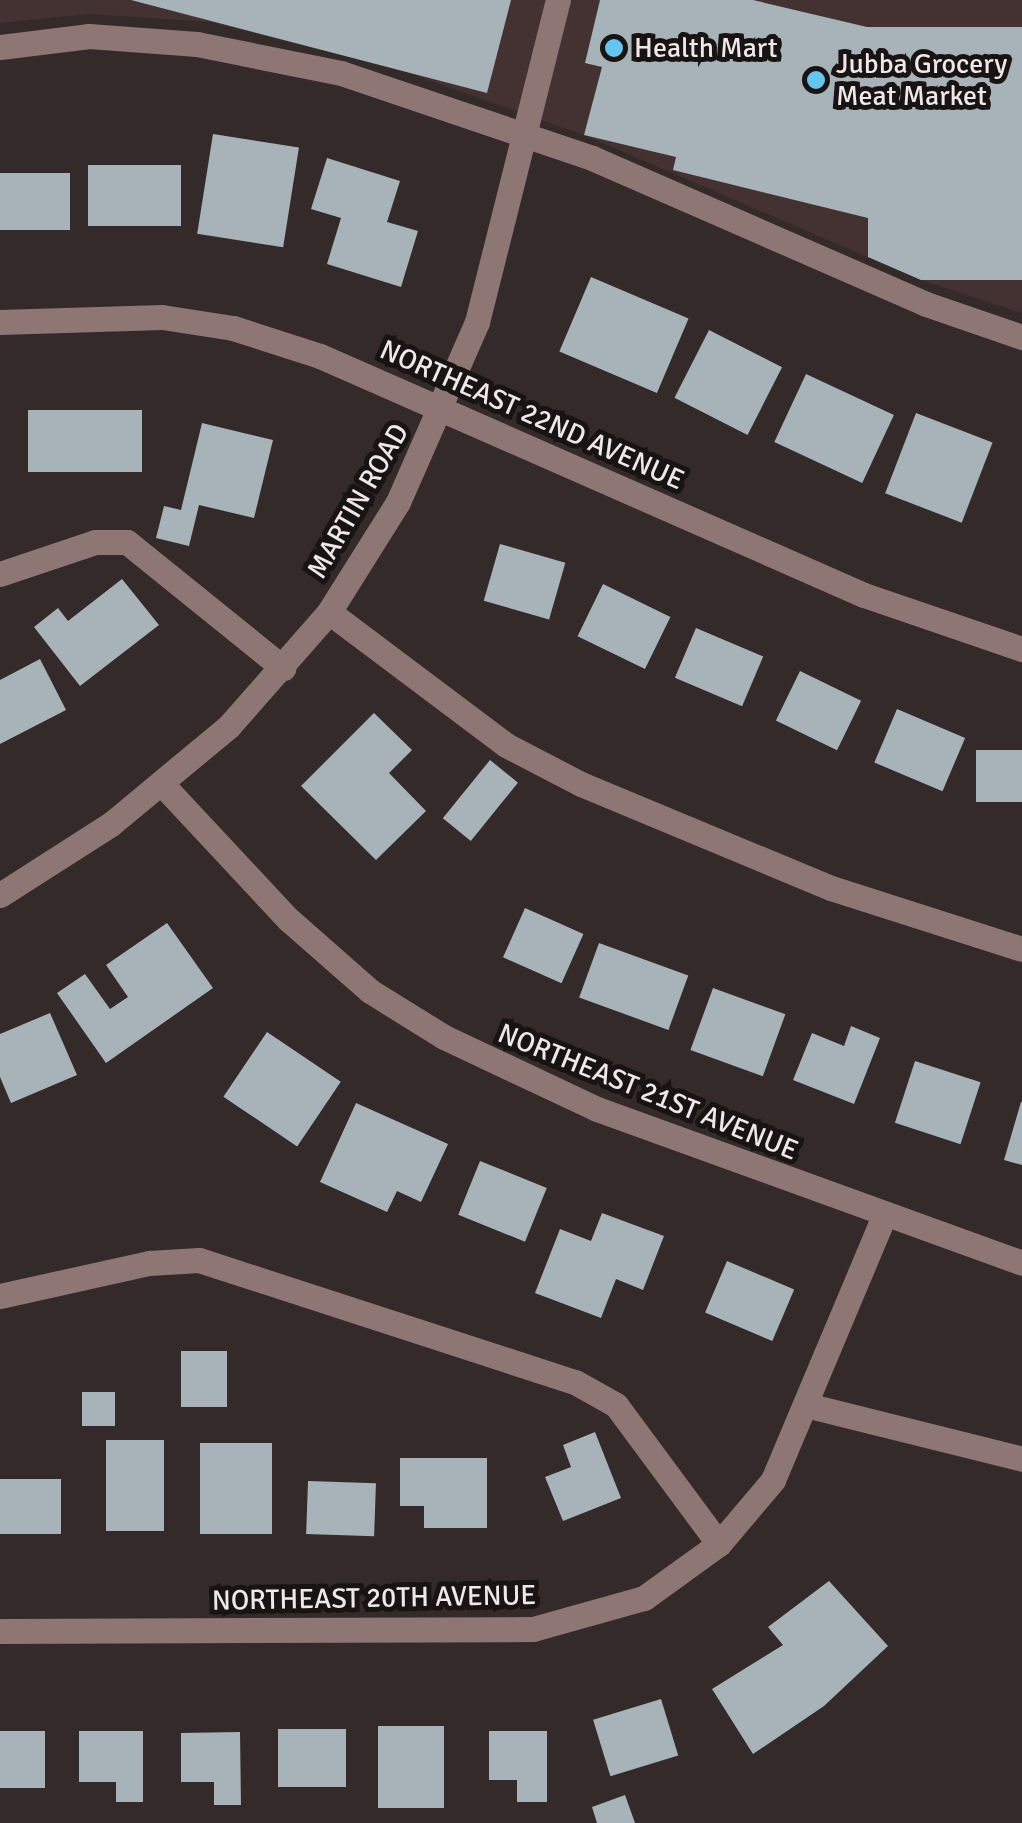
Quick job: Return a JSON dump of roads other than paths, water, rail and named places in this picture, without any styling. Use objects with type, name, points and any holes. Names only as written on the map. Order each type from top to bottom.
[{"type":"street","name":"MARTIN ROAD","points":[[0,896],[162,784],[283,668],[328,612],[398,502],[444,407],[482,304],[558,0]]},
{"type":"street","points":[[0,48],[90,36],[197,44],[341,73],[526,134],[781,236],[926,304],[1022,337]]},
{"type":"street","name":"NORTHEAST 22ND AVENUE","points":[[0,322],[162,318],[233,328],[444,407],[864,595],[1022,649]]},
{"type":"street","points":[[0,574],[95,542],[127,542],[283,668]]},
{"type":"street","points":[[328,612],[506,745],[580,784],[831,888],[1022,948]]},
{"type":"street","name":"NORTHEAST 21ST AVENUE","points":[[162,784],[288,920],[370,992],[444,1037],[597,1109],[883,1218],[1022,1263]]},
{"type":"street","name":"NORTHEAST 20TH AVENUE","points":[[0,1630],[532,1629],[644,1598],[719,1544],[774,1480],[883,1218]]},
{"type":"street","points":[[0,1296],[149,1262],[199,1260],[575,1382],[616,1405],[719,1544]]},
{"type":"street","points":[[806,1405],[1022,1459]]},
{"type":"place","name":"Health Mart","points":[[614,48]]},
{"type":"place","name":"Jubba Grocery Meat Market","points":[[816,80]]}]
